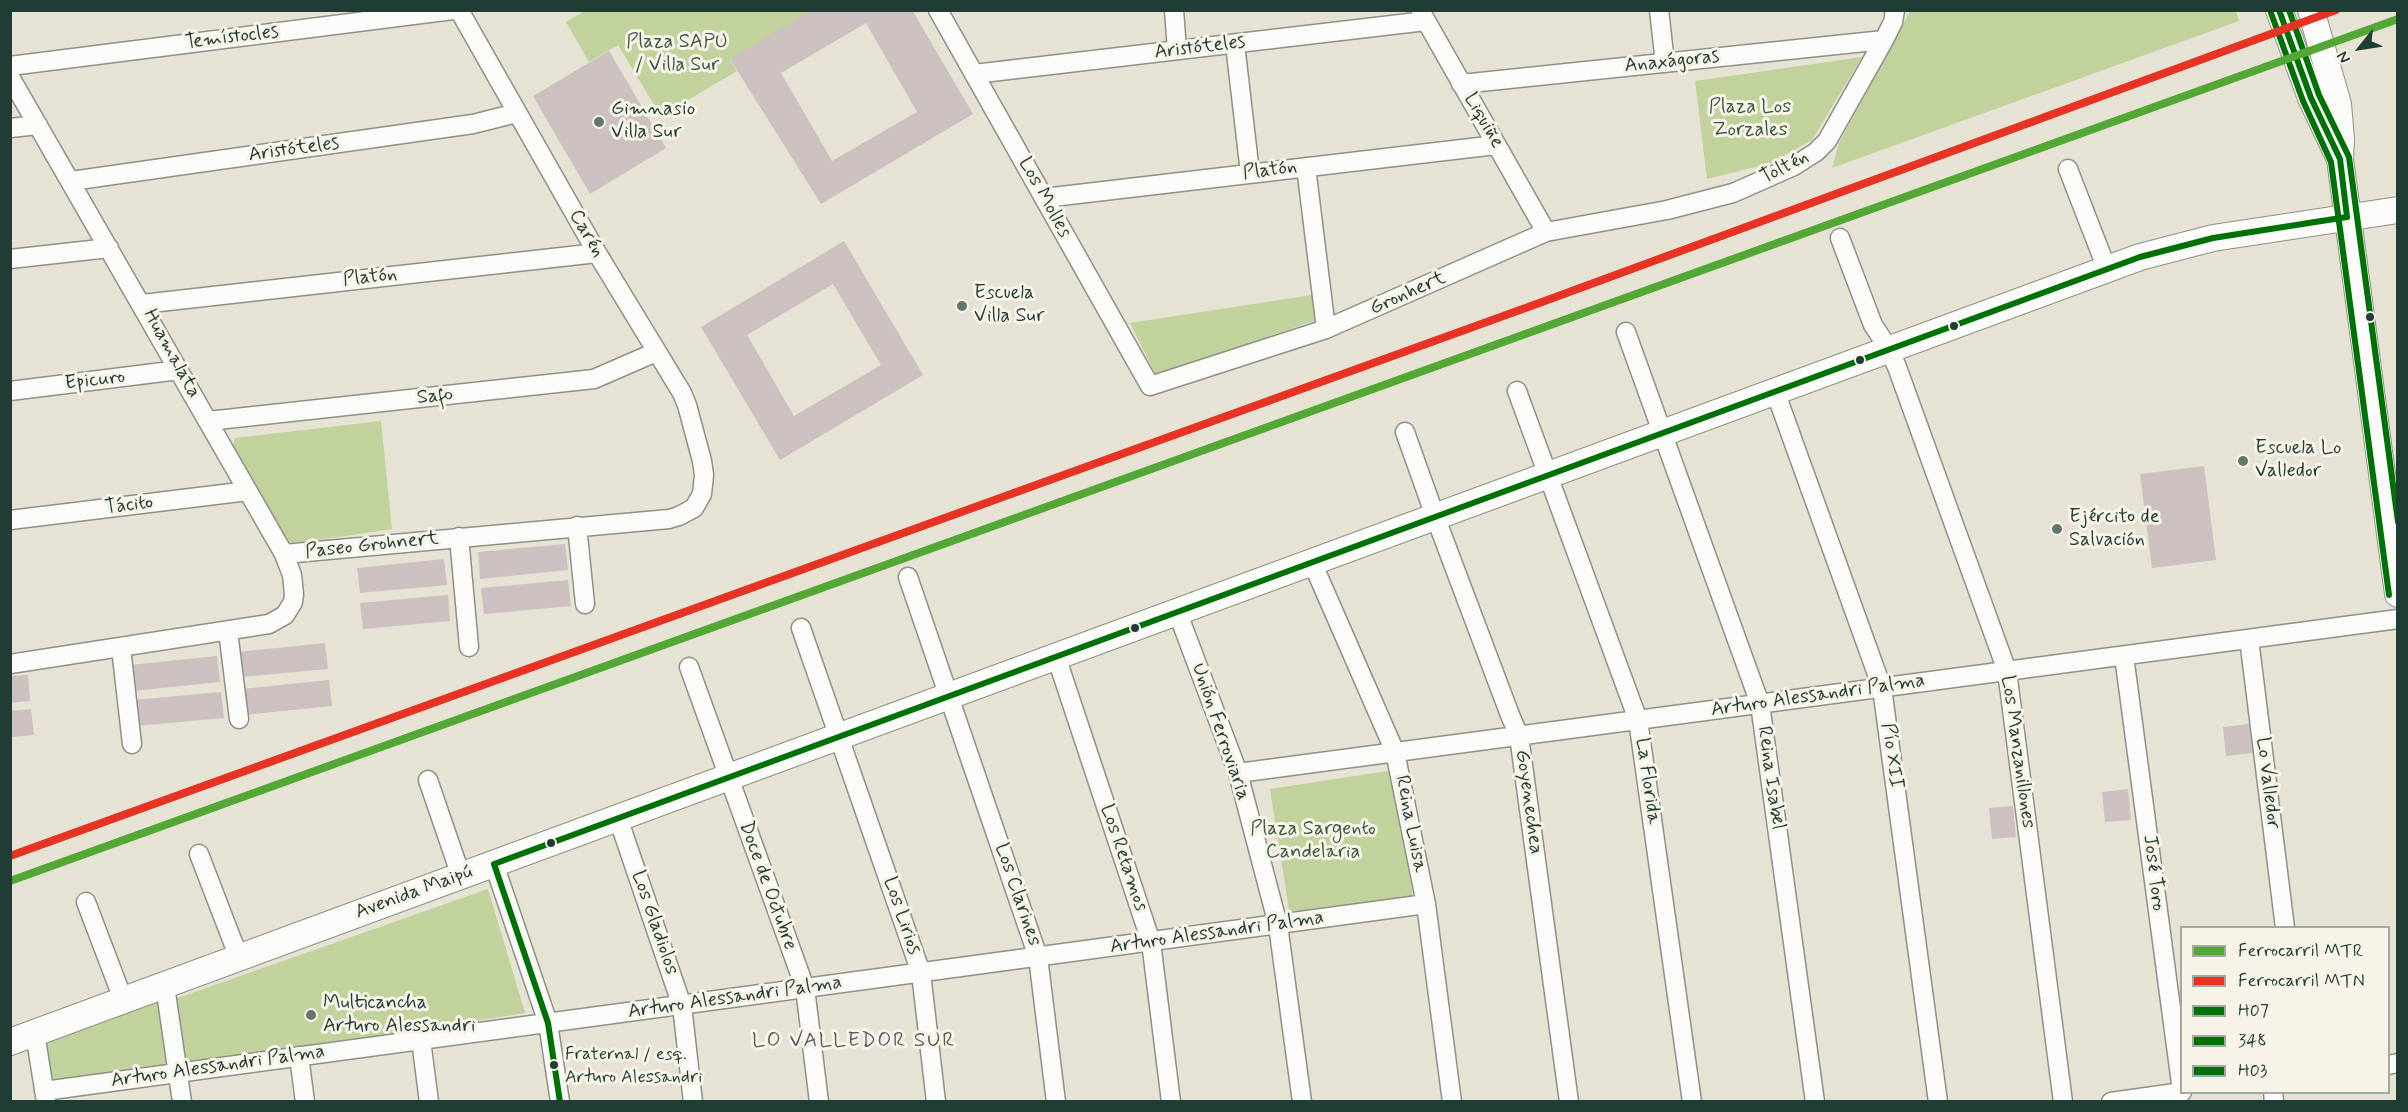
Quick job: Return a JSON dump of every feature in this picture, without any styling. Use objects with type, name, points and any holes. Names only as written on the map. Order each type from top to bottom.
[{"type":"main road","points":[[2279,10],[2311,98],[2340,159]]},
{"type":"main road","points":[[2311,10],[2338,104],[2340,159],[2397,594]]},
{"type":"main road","name":"Avenida Maipú","points":[[18,1037],[124,1002],[1312,561],[2119,265],[2185,244],[2251,231],[2397,210]]},
{"type":"street","name":"Temístocles","points":[[10,66],[453,10]]},
{"type":"street","name":"Carén","points":[[459,10],[597,253],[687,405],[702,461]]},
{"type":"street","name":"Los Molles","points":[[938,10],[1150,386]]},
{"type":"street","points":[[1174,10],[1177,50]]},
{"type":"street","points":[[1659,10],[1665,63]]},
{"type":"street","name":"Toltén","points":[[1667,210],[1732,193],[1786,170],[1816,152],[1827,141],[1884,40],[1893,22],[1895,10]]},
{"type":"street","name":"Aristóteles","points":[[974,74],[1235,44],[1423,16]]},
{"type":"street","name":"Liquiñe","points":[[1423,16],[1546,232]]},
{"type":"street","name":"Anaxágoras","points":[[1461,84],[1884,40]]},
{"type":"street","points":[[1235,44],[1250,173]]},
{"type":"street","name":"Huamalata","points":[[10,77],[284,554],[292,575],[293,602],[280,619],[228,632]]},
{"type":"street","name":"Aristóteles","points":[[71,182],[473,124],[517,113]]},
{"type":"street","points":[[10,128],[38,125]]},
{"type":"street","name":"Platón","points":[[1044,198],[1496,145]]},
{"type":"street","points":[[1306,167],[1326,329]]},
{"type":"street","points":[[2068,169],[2103,259]]},
{"type":"street","name":"Gronhert","points":[[1150,386],[1326,329],[1546,232],[1667,210]]},
{"type":"street","name":"Los Manzanillones","points":[[1840,238],[1873,325],[1889,349],[2007,671],[2062,1101]]},
{"type":"street","points":[[10,260],[109,248]]},
{"type":"street","name":"Platón","points":[[142,304],[597,253]]},
{"type":"street","name":"Reina Isabel","points":[[1626,332],[1760,704],[1815,1101]]},
{"type":"street","name":"Safo","points":[[208,421],[594,379],[656,352]]},
{"type":"street","name":"Epicuro","points":[[10,391],[179,370]]},
{"type":"street","name":"Pío XII","points":[[1775,391],[1882,688],[1938,1101]]},
{"type":"street","name":"La Florida","points":[[1517,392],[1638,720],[1692,1101]]},
{"type":"street","name":"Goyenechea","points":[[1405,432],[1519,736],[1569,1101]]},
{"type":"street","name":"Paseo Grohnert","points":[[284,554],[669,519],[694,508],[702,494],[704,475],[702,461]]},
{"type":"street","name":"Tácito","points":[[10,520],[248,491]]},
{"type":"street","points":[[577,526],[585,604]]},
{"type":"street","name":"Paseo Grohnert","points":[[459,537],[469,647]]},
{"type":"street","name":"Reina Luisa","points":[[1312,561],[1395,752],[1426,904],[1452,1101]]},
{"type":"street","name":"Los Clarines","points":[[908,577],[1038,957],[1056,1101]]},
{"type":"street","name":"Unión Ferroviaria","points":[[1178,611],[1238,773],[1278,925],[1302,1101]]},
{"type":"street","name":"Arturo Alessandri Palma","points":[[1238,773],[2397,619]]},
{"type":"street","name":"Los Lirios","points":[[801,628],[921,973],[936,1101]]},
{"type":"street","points":[[10,664],[228,632],[239,719]]},
{"type":"street","name":"Lo Valledor","points":[[2249,639],[2285,926]]},
{"type":"street","points":[[121,648],[132,744]]},
{"type":"street","name":"Los Retamos","points":[[1056,656],[1151,942],[1171,1101]]},
{"type":"street","name":"José Toro","points":[[2124,656],[2180,1084]]},
{"type":"street","name":"Doce de Octubre","points":[[689,666],[805,988],[819,1101]]},
{"type":"street","points":[[428,780],[461,876]]},
{"type":"street","name":"Los Gladiolos","points":[[618,818],[681,1006],[693,1101]]},
{"type":"street","points":[[199,854],[239,958]]},
{"type":"street","points":[[494,864],[548,1023],[560,1101]]},
{"type":"street","points":[[86,902],[124,1002]]},
{"type":"street","name":"Arturo Alessandri Palma","points":[[45,1096],[178,1073],[299,1056],[1426,904]]},
{"type":"street","points":[[165,986],[182,1101]]},
{"type":"street","points":[[18,1037],[45,1096]]},
{"type":"street","points":[[421,1040],[429,1101]]},
{"type":"street","points":[[299,1056],[305,1101]]},
{"type":"street","points":[[2111,1101],[2180,1092]]},
{"type":"green space","name":"Plaza SAPU / Villa Sur","points":[[586,10],[812,11],[730,60],[737,71],[661,116],[618,45],[589,62],[566,22]]},
{"type":"green space","points":[[1910,11],[2236,11],[2239,21],[1832,168],[1839,143]]},
{"type":"green space","name":"Plaza Los Zorzales","points":[[1862,57],[1812,140],[1771,163],[1707,179],[1695,81]]},
{"type":"green space","points":[[1312,295],[1316,320],[1156,375],[1130,323]]},
{"type":"green space","points":[[381,421],[392,529],[293,544],[285,538],[232,447],[235,438]]},
{"type":"green space","name":"Plaza Sargento Candelaria","points":[[1394,770],[1413,897],[1290,916],[1270,789]]},
{"type":"green space","points":[[488,889],[525,1013],[187,1067],[172,1000]]},
{"type":"green space","points":[[162,1000],[169,1066],[50,1085],[45,1042]]},
{"type":"building","points":[[812,10],[912,10],[973,114],[821,204],[730,59]],"holes":[[[866,23],[917,112],[832,161],[781,73]]]},
{"type":"building","name":"Gimnasio Villa Sur","points":[[609,51],[666,148],[590,194],[533,96]]},
{"type":"building","points":[[844,241],[923,375],[780,460],[701,327]],"holes":[[[833,284],[881,365],[794,416],[747,335]]]},
{"type":"building","points":[[2204,466],[2216,560],[2152,568],[2140,474]]},
{"type":"building","points":[[565,544],[568,570],[480,579],[478,552]]},
{"type":"building","points":[[444,559],[447,585],[360,593],[357,568]]},
{"type":"building","points":[[568,580],[571,606],[484,614],[481,588]]},
{"type":"building","points":[[448,595],[450,621],[363,629],[360,603]]},
{"type":"building","points":[[325,643],[328,669],[240,677],[238,652]]},
{"type":"building","points":[[217,656],[220,682],[133,691],[130,665]]},
{"type":"building","points":[[28,675],[30,701],[10,703],[10,676]]},
{"type":"building","points":[[329,680],[332,706],[244,715],[242,689]]},
{"type":"building","points":[[221,692],[224,718],[136,726],[134,700]]},
{"type":"building","points":[[31,709],[34,735],[10,737],[10,711]]},
{"type":"building","points":[[2249,724],[2253,753],[2226,756],[2223,727]]},
{"type":"building","points":[[2128,789],[2131,820],[2105,822],[2102,792]]},
{"type":"building","points":[[2013,806],[2016,837],[1992,839],[1989,808]]},
{"type":"rail line","name":"MTN","points":[[10,856],[1542,302],[2336,10]]},
{"type":"rail line","name":"MTR","points":[[10,881],[2398,19]]},
{"type":"transit line","name":"H07","points":[[2279,10],[2311,98],[2340,159],[2347,217]]},
{"type":"transit line","name":"H03","points":[[2289,10],[2319,95],[2349,157],[2398,522]]},
{"type":"transit line","name":"348","points":[[2271,13],[2303,101],[2331,162],[2389,595]]},
{"type":"transit line","name":"H07","points":[[494,864],[2140,257],[2213,238],[2347,217]]},
{"type":"transit line","name":"H07","points":[[494,864],[548,1023],[560,1102]]},
{"type":"place","name":"Gimnasio Villa Sur","points":[[599,122]]},
{"type":"place","name":"Escuela Villa Sur","points":[[962,306]]},
{"type":"place","name":"Escuela Lo Valledor","points":[[2243,461]]},
{"type":"place","name":"Ejército de Salvación","points":[[2057,529]]},
{"type":"place","name":"Multicancha Arturo Alessandri","points":[[311,1015]]},
{"type":"place","name":"Fraternal / esq. Arturo Alessandri","points":[[554,1065]]},
{"type":"district","name":"LO VALLEDOR SUR","points":[[854,1042]]}]
